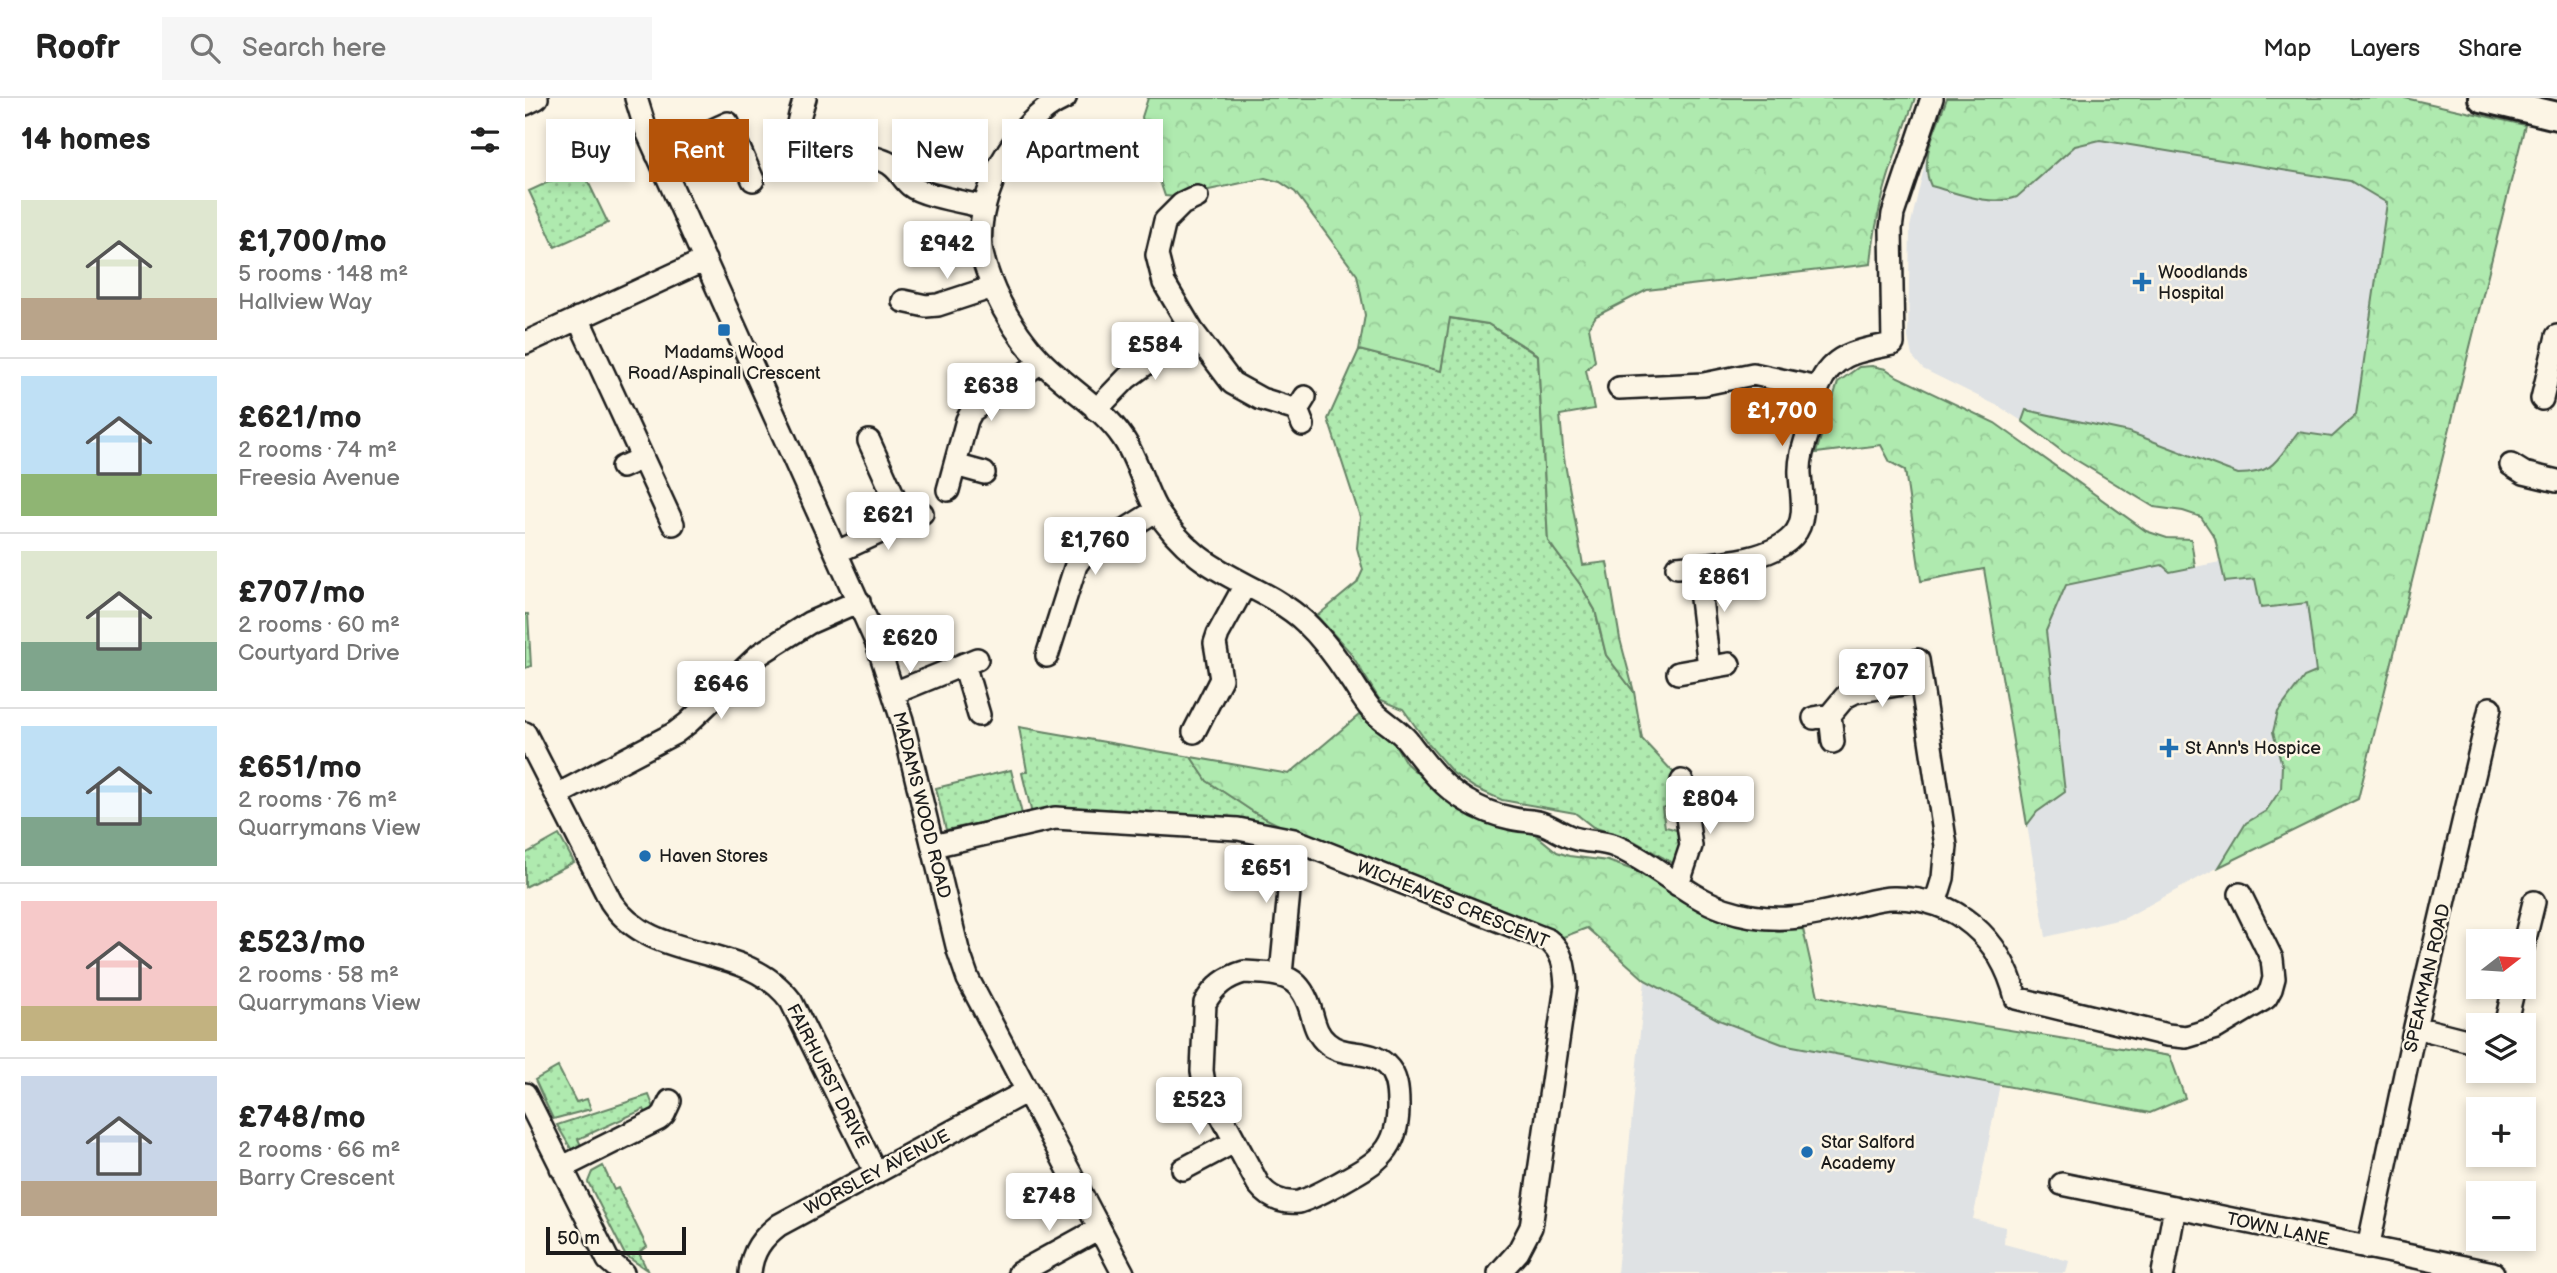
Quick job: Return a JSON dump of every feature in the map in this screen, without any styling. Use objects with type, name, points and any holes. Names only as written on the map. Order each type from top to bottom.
[{"type":"main road","points":[[2486,98],[2557,116]]},
{"type":"street","points":[[525,104],[537,98]]},
{"type":"street","name":"MADAMS WOOD ROAD","points":[[636,98],[649,136]]},
{"type":"street","points":[[805,98],[796,133],[798,143],[811,162],[830,164],[863,155],[897,168],[914,189],[984,207]]},
{"type":"street","points":[[1065,98],[1039,104],[1006,155],[984,207],[981,246],[984,265],[1005,313],[1041,362],[1096,410],[1122,437],[1157,510],[1198,556],[1274,599],[1302,620],[1337,658],[1370,708],[1401,734],[1427,768],[1464,800],[1508,818],[1546,825],[1570,837],[1612,844],[1645,862],[1703,901],[1767,920],[1811,917],[1877,899],[1911,899],[1935,904],[1974,926],[2002,958],[2011,977],[2009,1004],[2167,1035],[2186,1037],[2201,1034],[2231,1021],[2266,998],[2271,989],[2274,978],[2272,959],[2262,916],[2240,894]]},
{"type":"street","points":[[1678,673],[1719,666],[1687,566],[1767,553],[1791,538],[1802,513],[1800,470],[1818,388],[1834,362],[1860,351],[1893,344],[1893,214],[1932,98]]},
{"type":"street","points":[[749,171],[753,180]]},
{"type":"street","name":"MADAMS WOOD ROAD","points":[[669,182],[859,601],[894,693],[958,950],[968,979],[1123,1273]]},
{"type":"street","points":[[1197,197],[1182,204],[1165,222],[1157,255],[1164,283],[1192,330],[1232,383],[1261,399],[1302,410]]},
{"type":"street","points":[[525,343],[705,260]]},
{"type":"street","points":[[903,300],[926,314],[950,302],[993,287]]},
{"type":"street","points":[[578,318],[673,524]]},
{"type":"street","points":[[1096,410],[1136,370],[1192,330]]},
{"type":"street","points":[[2548,391],[2557,336]]},
{"type":"street","points":[[948,490],[967,420],[972,411],[1041,362]]},
{"type":"street","points":[[1619,388],[1650,397],[1753,374],[1818,388]]},
{"type":"street","points":[[837,552],[913,517],[869,441]]},
{"type":"street","points":[[622,467],[642,458]]},
{"type":"street","points":[[955,464],[985,473]]},
{"type":"street","points":[[2511,465],[2524,473],[2557,481]]},
{"type":"street","points":[[1047,656],[1048,623],[1082,557],[1089,550],[1157,510]]},
{"type":"street","points":[[1194,736],[1221,679],[1215,643],[1218,634],[1245,585]]},
{"type":"street","points":[[557,795],[675,733],[759,654],[809,623],[859,601]]},
{"type":"street","points":[[1917,660],[1946,846],[1943,878],[1935,904]]},
{"type":"street","points":[[894,693],[971,662],[979,715]]},
{"type":"street","points":[[1833,741],[1822,716],[1845,697],[1855,692],[1921,681]]},
{"type":"street","name":"SPEAKMAN ROAD","points":[[2368,1248],[2415,1027],[2490,708]]},
{"type":"street","name":"FAIRHURST DRIVE","points":[[525,733],[611,902],[629,923],[643,933],[672,944],[746,965],[766,976],[784,991],[876,1172]]},
{"type":"street","points":[[1678,885],[1691,846],[1679,816],[1682,781]]},
{"type":"street","name":"WICHEAVES CRESCENT","points":[[933,846],[1029,823],[1071,817],[1238,830],[1294,840],[1540,936],[1555,945],[1564,963],[1566,986],[1536,1205],[1525,1241],[1499,1273]]},
{"type":"street","points":[[1281,974],[1294,840]]},
{"type":"street","points":[[2527,929],[2534,901]]},
{"type":"street","points":[[1244,972],[1281,974],[1295,981],[1304,992],[1321,1038],[1340,1051],[1377,1058],[1390,1070],[1398,1093],[1394,1133],[1384,1154],[1375,1163],[1311,1198],[1289,1203],[1265,1192],[1258,1184],[1234,1142],[1205,1083],[1202,1071],[1205,1003],[1219,984],[1244,972]]},
{"type":"street","points":[[2415,1027],[2466,1040]]},
{"type":"street","name":"WORSLEY AVENUE","points":[[750,1273],[753,1255],[760,1242],[779,1225],[1027,1091]]},
{"type":"street","points":[[525,1094],[608,1259],[623,1273]]},
{"type":"street","points":[[561,1168],[659,1119],[670,1101]]},
{"type":"street","points":[[1183,1170],[1234,1142]]},
{"type":"street","name":"TOWN LANE","points":[[2062,1184],[2493,1273]]},
{"type":"street","points":[[2163,1273],[2175,1207]]},
{"type":"street","points":[[1019,1273],[1099,1229]]},
{"type":"shaded area","name":"Woodlands Hospital","points":[[2100,140],[2350,181],[2387,203],[2356,416],[2332,437],[2298,432],[2270,469],[2238,474],[2129,432],[2027,411],[2022,421],[2000,407],[1923,369],[1912,356],[1908,337],[1910,227],[1926,159],[1926,176],[2017,197],[2076,146]]},
{"type":"shaded area","name":"St Ann's Hospice","points":[[2220,562],[2225,582],[2255,578],[2307,602],[2316,672],[2304,677],[2278,712],[2273,732],[2282,765],[2281,789],[2266,811],[2246,823],[2219,867],[2125,918],[2046,937],[2027,825],[2037,812],[2065,792],[2046,631],[2066,585],[2162,565],[2170,572]]},
{"type":"shaded area","name":"Star Salford Academy","points":[[1645,980],[1719,1020],[1782,1044],[2000,1084],[1973,1219],[2005,1227],[2004,1244],[2069,1261],[2066,1273],[1617,1273]]},
{"type":"green space","points":[[1148,98],[1915,98],[1882,200],[1871,264],[1647,290],[1596,316],[1589,327],[1595,361],[1586,370],[1594,409],[1560,415],[1564,458],[1583,565],[1607,562],[1620,639],[1634,692],[1606,655],[1595,610],[1580,584],[1548,541],[1538,355],[1488,324],[1450,318],[1441,371],[1359,350],[1365,315],[1357,275],[1295,192],[1280,182],[1265,178],[1176,197],[1165,196],[1160,182],[1163,182],[1163,119],[1142,117]]},
{"type":"green space","points":[[1947,98],[2405,98],[2525,125],[2358,799],[2219,867],[2246,823],[2266,811],[2281,789],[2282,765],[2273,732],[2278,712],[2304,677],[2316,672],[2307,603],[2261,608],[2255,579],[2225,582],[2215,538],[2201,517],[2183,511],[2154,507],[2063,452],[2022,421],[2026,410],[2129,432],[2238,474],[2268,468],[2298,432],[2332,437],[2356,415],[2387,203],[2350,181],[2100,140],[2075,146],[2017,197],[2007,200],[1974,198],[1931,186],[1928,176],[1928,153]]},
{"type":"green space","points":[[548,182],[588,182],[608,223],[555,247],[529,191]]},
{"type":"green space","points":[[1449,318],[1488,324],[1538,356],[1548,541],[1580,584],[1595,610],[1606,655],[1634,692],[1642,739],[1673,772],[1677,800],[1674,805],[1662,808],[1665,827],[1679,832],[1684,840],[1676,865],[1634,841],[1593,827],[1575,813],[1502,800],[1475,788],[1453,773],[1403,709],[1379,699],[1350,652],[1317,616],[1357,583],[1363,570],[1357,548],[1360,517],[1328,419],[1359,350],[1441,370]]},
{"type":"green space","points":[[1859,367],[1886,369],[1995,423],[2146,531],[2167,538],[2191,539],[2195,567],[2170,572],[2162,565],[2066,585],[2046,631],[2065,792],[2037,812],[2027,825],[1984,569],[1921,581],[1905,470],[1890,462],[1881,445],[1816,453],[1838,382]]},
{"type":"green space","points":[[525,614],[528,614],[531,666],[525,668]]},
{"type":"green space","points":[[1359,715],[1393,741],[1406,763],[1450,803],[1477,818],[1501,827],[1535,834],[1557,852],[1569,856],[1608,861],[1633,870],[1698,908],[1752,926],[1778,931],[1803,929],[1818,996],[1874,1008],[2170,1056],[2185,1098],[2150,1113],[1782,1044],[1719,1020],[1645,980],[1587,928],[1558,939],[1287,829],[1255,813],[1207,781],[1191,757],[1289,774]]},
{"type":"green space","points":[[1019,727],[1191,757],[1208,781],[1255,813],[1287,829],[1032,814],[1022,773],[1027,771]]},
{"type":"green space","points":[[1011,770],[1022,814],[946,830],[936,788]]},
{"type":"green space","points":[[559,835],[574,862],[525,887],[525,854]]},
{"type":"green space","points":[[558,1067],[576,1102],[587,1099],[591,1109],[553,1119],[535,1080]]},
{"type":"green space","points":[[649,1095],[657,1116],[649,1120],[644,1109],[578,1139],[585,1154],[576,1157],[557,1125]]},
{"type":"green space","points":[[603,1166],[614,1190],[618,1188],[647,1247],[639,1253],[647,1270],[625,1255],[588,1182],[592,1172]]},
{"type":"place","name":"Woodlands Hospital","points":[[2142,282]]},
{"type":"place","name":"Madams Wood Road/Aspinall Crescent","points":[[724,330]]},
{"type":"place","name":"St Ann's Hospice","points":[[2169,748]]},
{"type":"place","name":"Haven Stores","points":[[645,856]]},
{"type":"place","name":"Star Salford Academy","points":[[1807,1152]]}]
